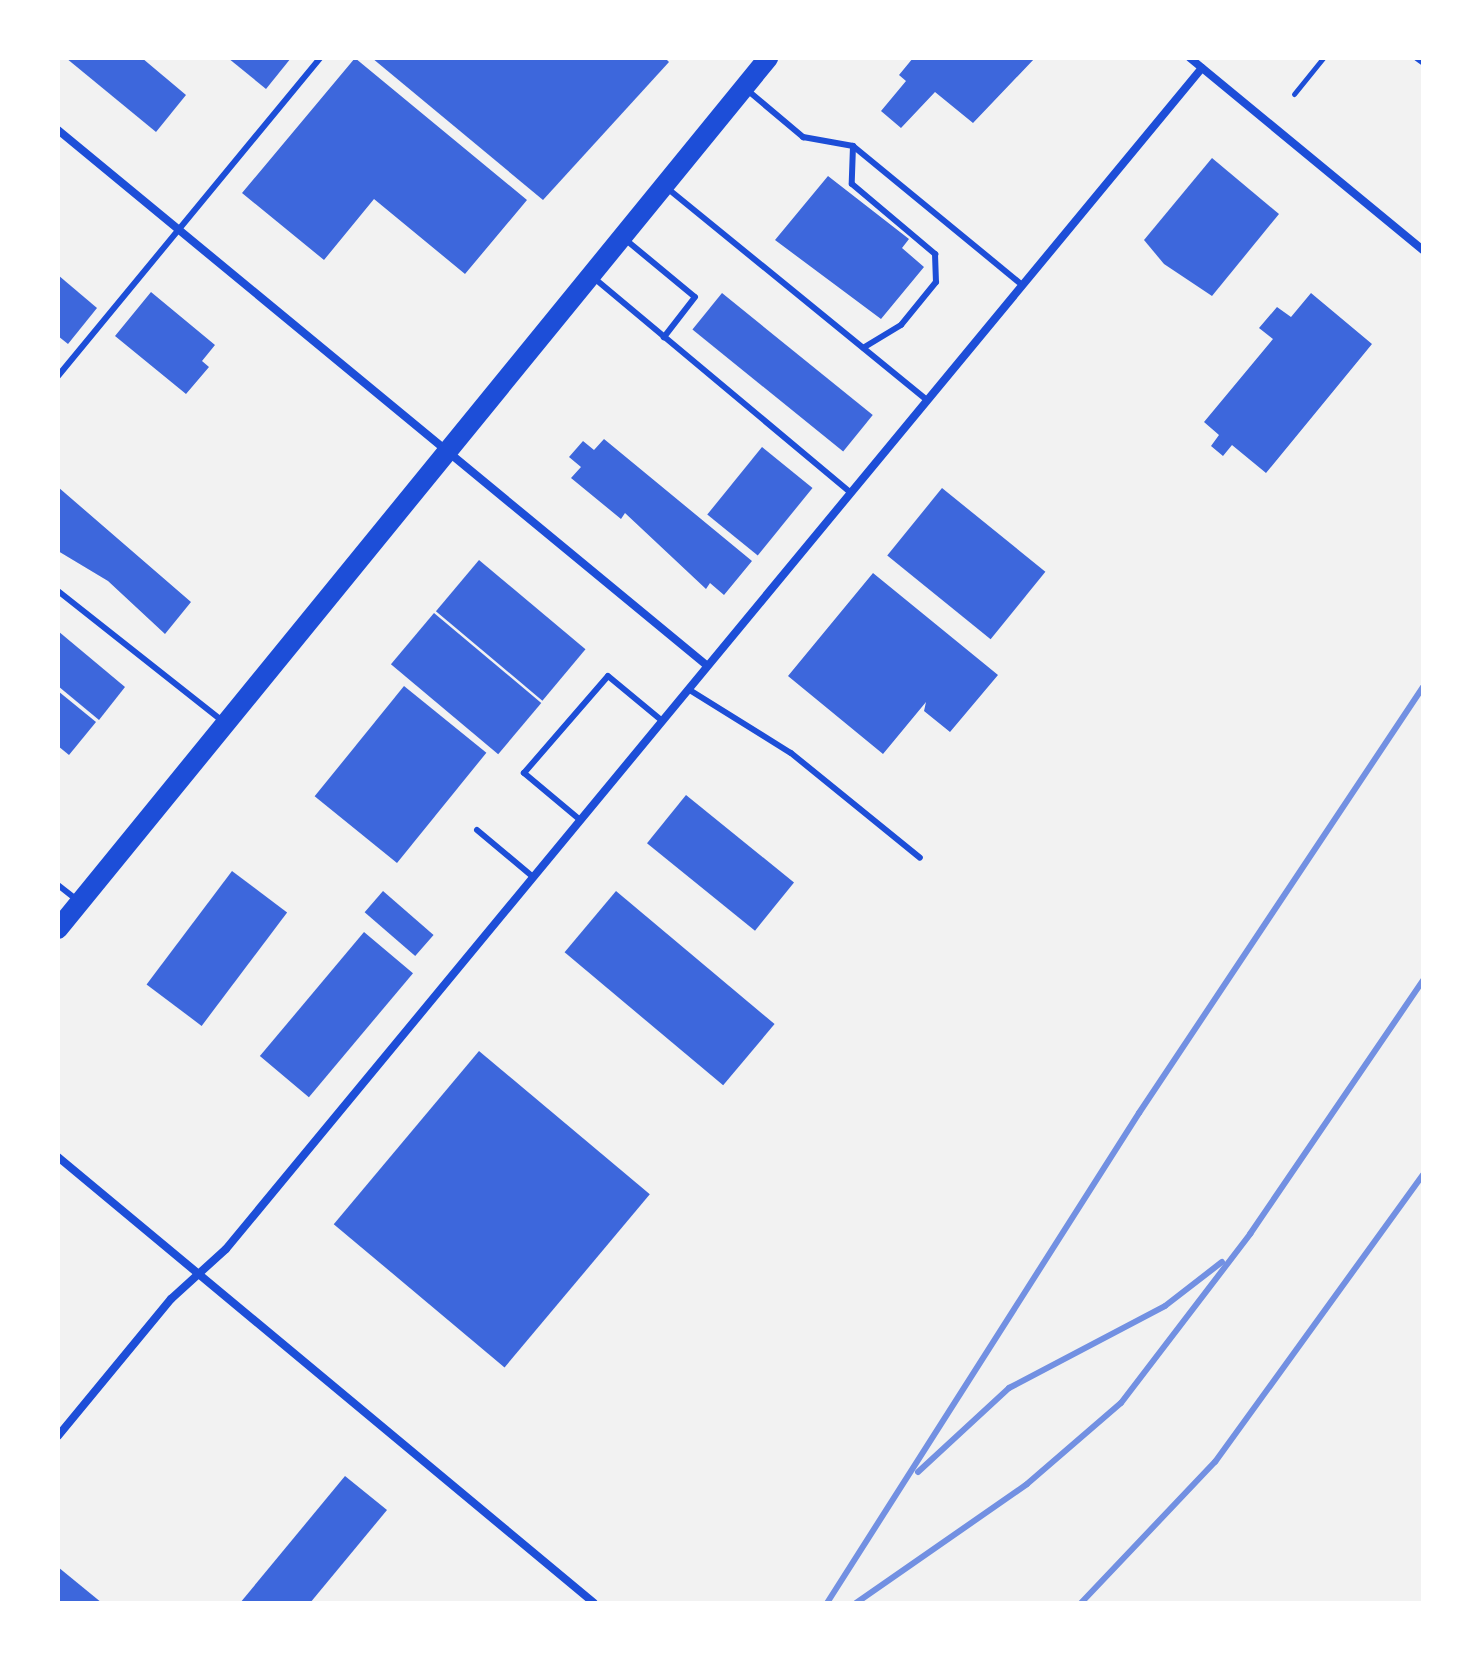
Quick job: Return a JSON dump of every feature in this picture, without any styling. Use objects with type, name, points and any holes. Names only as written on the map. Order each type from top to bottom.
[{"type":"main road","points":[[58,929],[449,454],[768,58]]},
{"type":"street","points":[[1190,58],[1423,250]]},
{"type":"street","points":[[58,1436],[200,1273],[532,876],[1202,68]]},
{"type":"street","points":[[58,130],[705,664]]},
{"type":"street","points":[[58,1157],[594,1603]]},
{"type":"lane","points":[[58,376],[320,58]]},
{"type":"lane","points":[[745,87],[803,137],[853,146],[1022,285]]},
{"type":"lane","points":[[853,146],[852,184],[935,254],[936,282],[901,325],[863,348]]},
{"type":"lane","points":[[664,186],[926,399]]},
{"type":"lane","points":[[623,238],[695,297],[664,337]]},
{"type":"lane","points":[[591,277],[849,491]]},
{"type":"lane","points":[[58,591],[227,724]]},
{"type":"lane","points":[[579,819],[524,773],[608,676],[660,719]]},
{"type":"lane","points":[[687,687],[791,753],[920,858]]},
{"type":"lane","points":[[477,830],[532,876]]},
{"type":"lane","points":[[58,885],[80,902]]},
{"type":"path","points":[[1294,94],[1323,58]]},
{"type":"path","points":[[1416,58],[1423,63]]},
{"type":"building","points":[[66,58],[142,58],[186,95],[156,132]]},
{"type":"building","points":[[228,58],[291,58],[266,89]]},
{"type":"building","points":[[355,58],[527,200],[465,274],[374,199],[324,260],[242,193]]},
{"type":"building","points":[[372,58],[665,58],[669,62],[543,200]]},
{"type":"building","points":[[913,58],[1035,58],[973,123],[935,92],[901,128],[881,111],[906,81],[899,75]]},
{"type":"building","points":[[1212,158],[1279,214],[1212,296],[1164,264],[1144,240]]},
{"type":"building","points":[[828,176],[909,239],[902,248],[924,267],[881,319],[775,240]]},
{"type":"building","points":[[58,275],[97,308],[68,344],[58,336]]},
{"type":"building","points":[[151,292],[215,345],[202,361],[209,367],[186,394],[115,336]]},
{"type":"building","points":[[722,293],[873,415],[843,452],[692,330]]},
{"type":"building","points":[[1311,293],[1372,344],[1266,473],[1232,445],[1223,456],[1211,446],[1219,435],[1204,422],[1273,339],[1259,328],[1277,307],[1291,317]]},
{"type":"building","points":[[604,439],[752,561],[724,595],[710,583],[706,589],[625,513],[621,519],[571,478],[581,467],[569,457],[583,441],[594,450]]},
{"type":"building","points":[[762,447],[813,488],[758,556],[707,515]]},
{"type":"building","points":[[58,487],[191,602],[165,634],[108,581],[58,551]]},
{"type":"building","points":[[942,488],[1045,572],[991,639],[887,556]]},
{"type":"building","points":[[479,560],[585,649],[542,701],[436,611]]},
{"type":"building","points":[[873,573],[998,675],[950,732],[924,711],[926,702],[883,754],[788,676]]},
{"type":"building","points":[[434,613],[541,703],[498,754],[391,664]]},
{"type":"building","points":[[58,631],[125,687],[99,720],[58,686]]},
{"type":"building","points":[[404,686],[486,753],[397,863],[315,796]]},
{"type":"building","points":[[58,691],[96,722],[69,755],[58,746]]},
{"type":"building","points":[[686,795],[794,882],[755,931],[647,843]]},
{"type":"building","points":[[232,871],[287,913],[202,1026],[147,984]]},
{"type":"building","points":[[383,891],[434,935],[415,956],[365,912]]},
{"type":"building","points":[[616,891],[775,1024],[723,1085],[565,952]]},
{"type":"building","points":[[364,932],[413,973],[309,1097],[260,1056]]},
{"type":"building","points":[[479,1051],[650,1194],[505,1367],[334,1224]]},
{"type":"building","points":[[345,1476],[387,1510],[310,1603],[240,1603]]},
{"type":"building","points":[[58,1567],[102,1603],[58,1603]]},
{"type":"railway","points":[[827,1603],[1139,1113],[1423,687]]},
{"type":"railway","points":[[856,1603],[1027,1484],[1121,1403],[1250,1234],[1423,980]]},
{"type":"railway","points":[[1081,1603],[1215,1462],[1423,1175]]},
{"type":"railway","points":[[918,1472],[1009,1388],[1165,1306],[1222,1262]]}]
